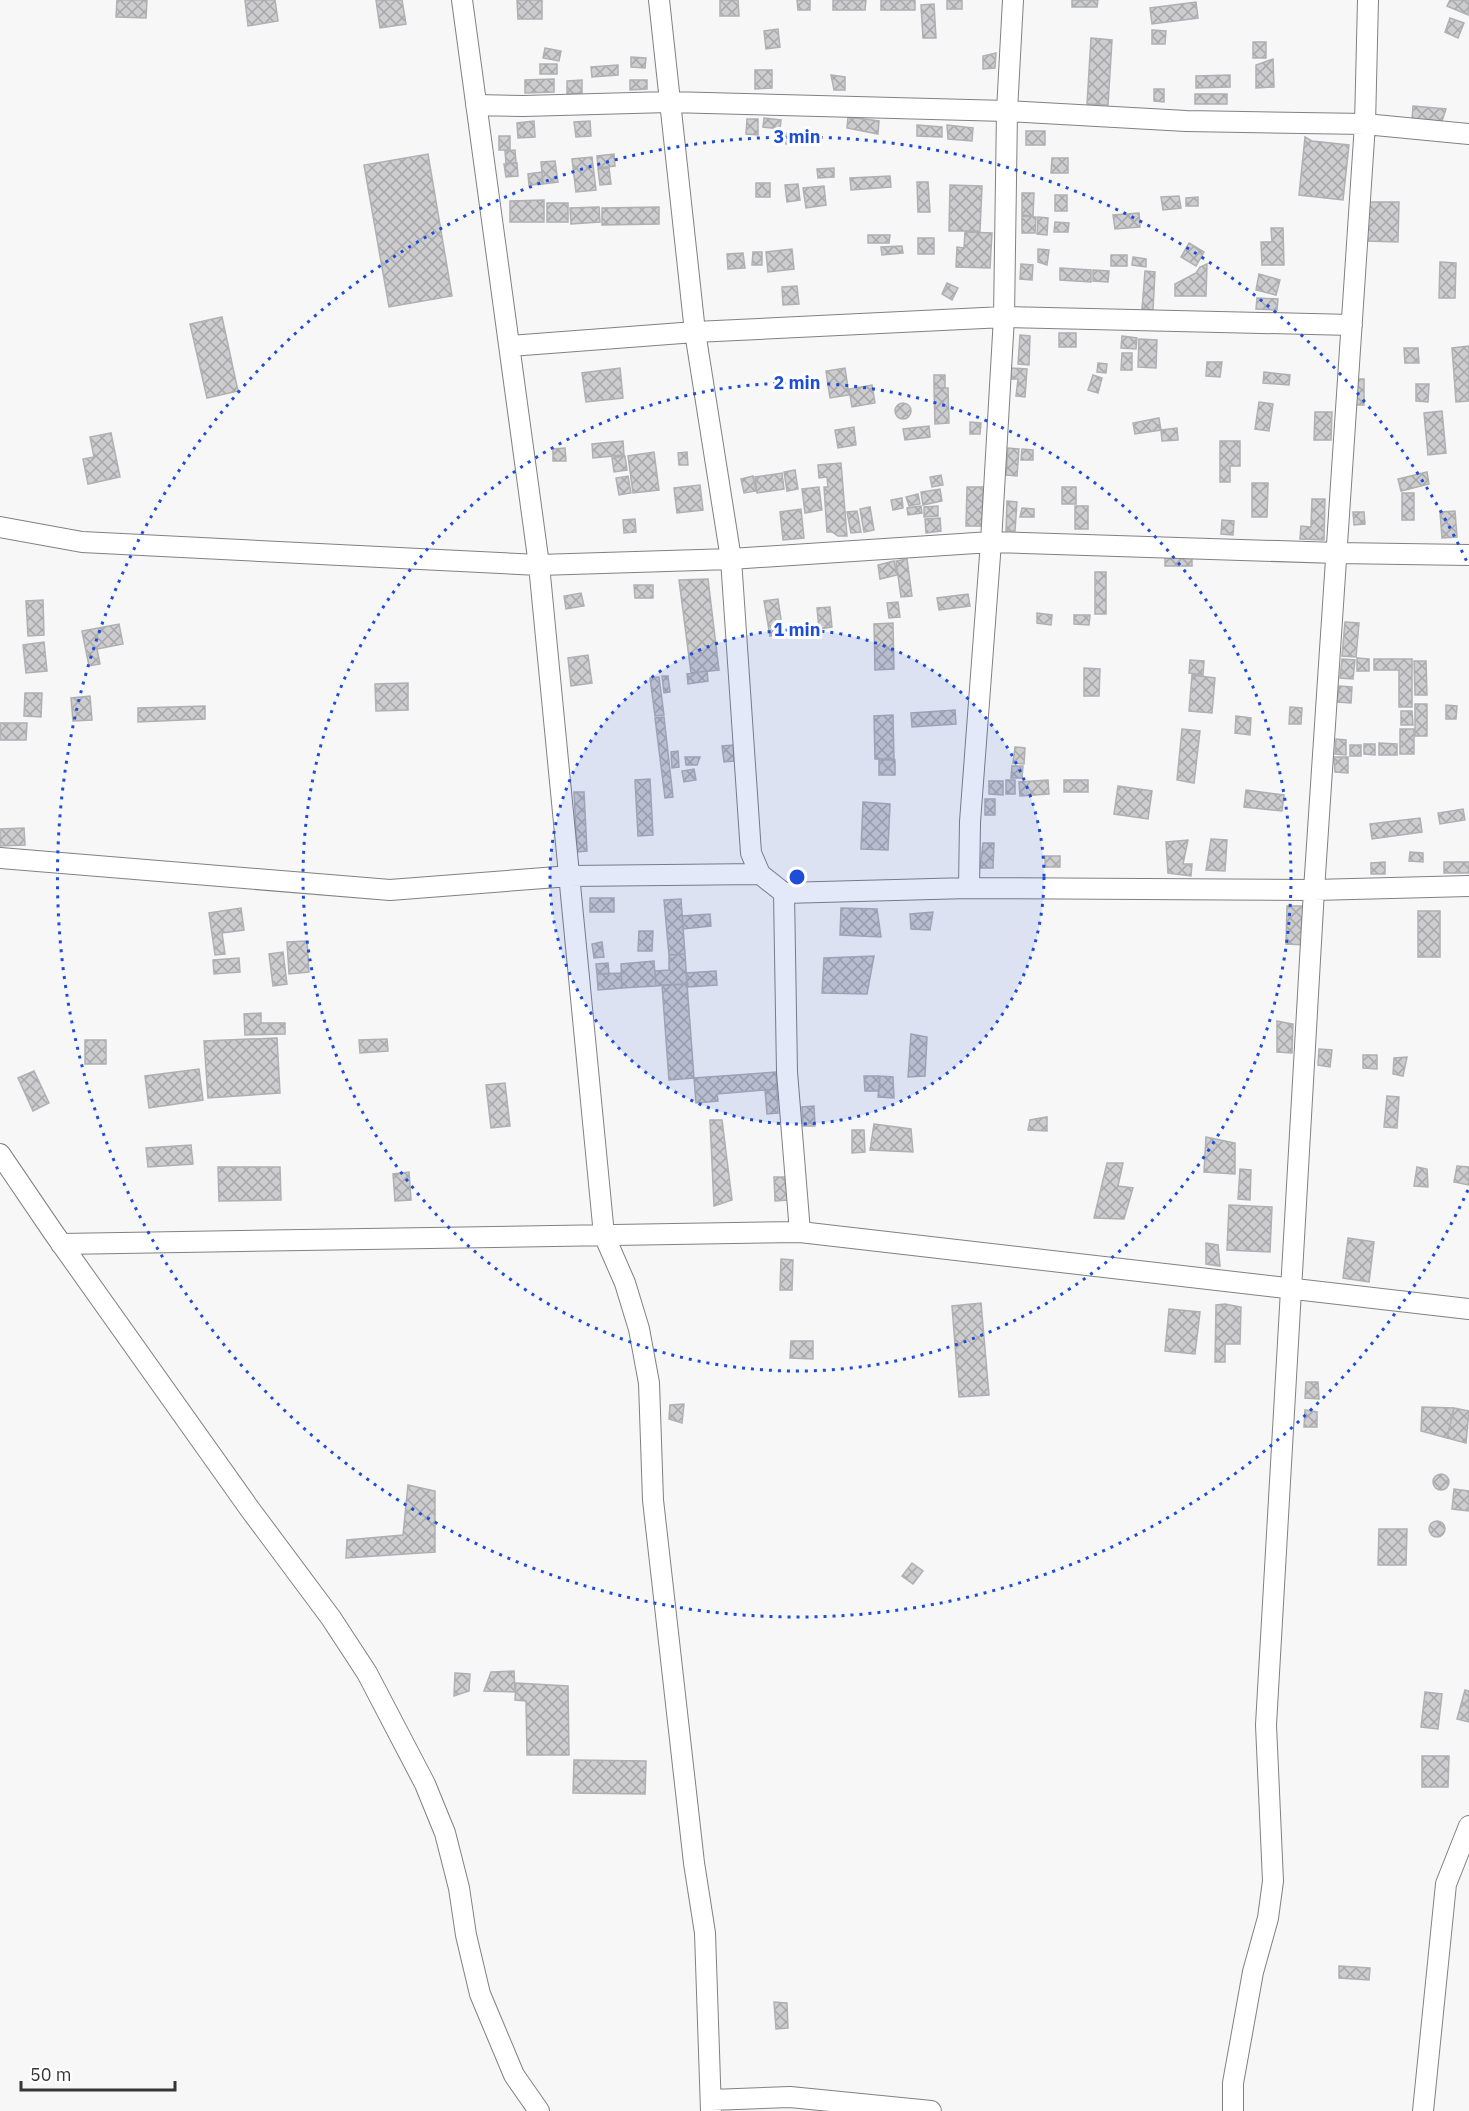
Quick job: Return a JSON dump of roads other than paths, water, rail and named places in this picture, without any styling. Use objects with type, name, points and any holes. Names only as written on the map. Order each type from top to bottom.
[{"type":"street","points":[[462,0],[539,565],[604,1235],[625,1283],[639,1329],[649,1383],[653,1500],[694,1863],[705,1933],[711,2105],[790,2097],[931,2111]]},
{"type":"street","points":[[659,0],[696,332],[731,559],[751,853],[759,874],[784,893],[969,888],[1314,890],[1469,886]]},
{"type":"street","points":[[969,888],[971,810],[991,542],[1004,317],[1007,111],[1013,0]]},
{"type":"street","points":[[1233,2111],[1233,2083],[1253,1972],[1268,1918],[1273,1881],[1266,1725],[1314,890],[1365,124],[1368,0]]},
{"type":"street","points":[[476,105],[669,102],[1007,111],[1186,121],[1365,124],[1469,134]]},
{"type":"street","points":[[510,346],[696,332],[1004,317],[1352,325]]},
{"type":"street","points":[[0,527],[82,542],[539,565],[731,559],[991,542],[1469,555]]},
{"type":"street","points":[[0,858],[390,890],[570,876],[759,874]]},
{"type":"street","points":[[784,893],[787,1072],[800,1232]]},
{"type":"street","points":[[0,1154],[61,1244],[249,1508],[331,1618],[367,1673],[425,1784],[445,1833],[459,1888],[466,1935],[480,1994],[514,2075],[539,2111]]},
{"type":"street","points":[[61,1244],[800,1232],[1469,1310]]},
{"type":"street","points":[[1423,2111],[1446,1884],[1469,1826]]}]
